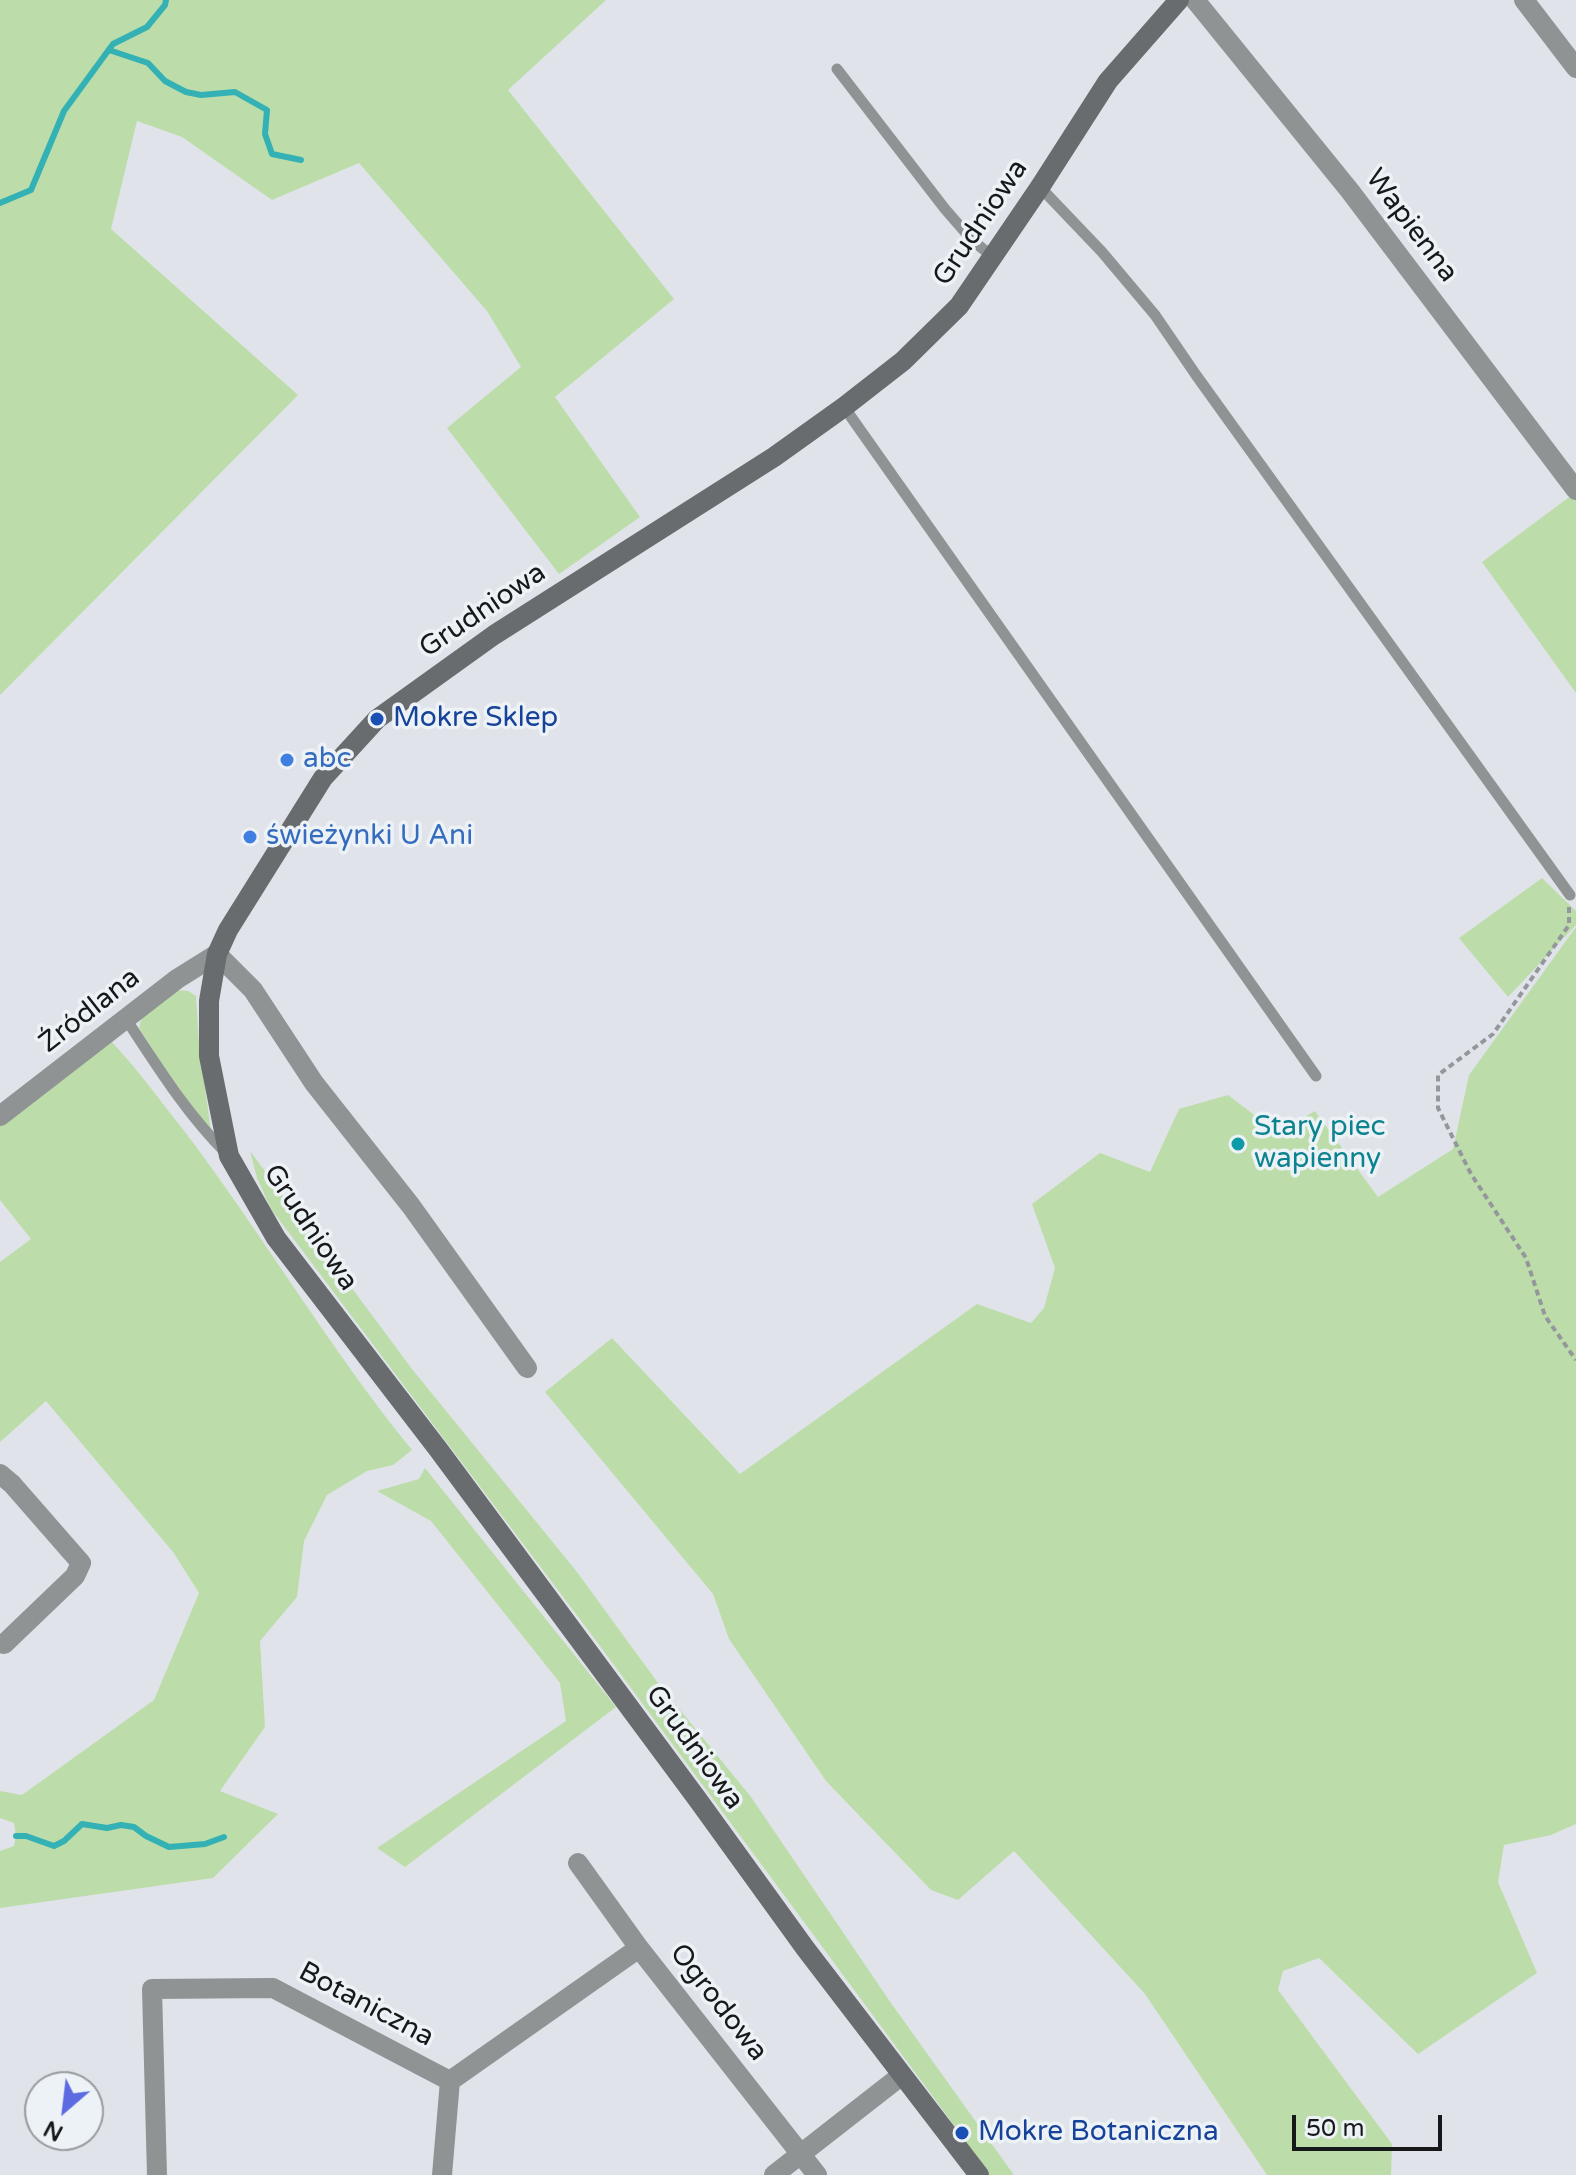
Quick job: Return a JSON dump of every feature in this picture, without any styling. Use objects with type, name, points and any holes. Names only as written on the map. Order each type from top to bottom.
[{"type":"street","name":"Grudniowa","points":[[979,2175],[805,1948],[438,1449],[276,1238],[229,1156],[209,1056],[209,1001],[217,954],[228,930],[323,778],[377,719],[494,635],[761,466],[903,361],[959,306],[1108,81],[1179,0]]},
{"type":"street","name":"Wapienna","points":[[1195,0],[1350,191],[1576,490]]},
{"type":"street","points":[[1524,0],[1576,68]]},
{"type":"street","points":[[217,954],[253,990],[314,1083],[411,1206],[527,1368]]},
{"type":"street","name":"Źródlana","points":[[0,1116],[177,979],[217,954]]},
{"type":"street","points":[[0,1474],[81,1563],[75,1576],[4,1644]]},
{"type":"street","name":"Ogrodowa","points":[[578,1863],[639,1948],[817,2175]]},
{"type":"street","name":"Botaniczna","points":[[450,2081],[639,1948]]},
{"type":"street","name":"Botaniczna","points":[[157,2175],[152,1989],[273,1988],[450,2081]]},
{"type":"street","points":[[774,2175],[902,2075]]},
{"type":"street","name":"Botaniczna","points":[[442,2175],[450,2081]]},
{"type":"lane","points":[[837,69],[945,209],[972,240],[993,257]]},
{"type":"lane","points":[[1040,187],[1102,252],[1155,315],[1570,895]]},
{"type":"lane","points":[[844,407],[1316,1076]]},
{"type":"lane","points":[[126,1019],[169,1086],[201,1128],[229,1156]]},
{"type":"path","points":[[1570,895],[1569,925],[1493,1034],[1438,1075],[1438,1108],[1471,1174],[1526,1258],[1545,1316],[1576,1360]]},
{"type":"green space","points":[[0,0],[606,0],[508,90],[674,299],[555,397],[640,517],[559,574],[447,428],[521,367],[487,311],[359,163],[272,200],[182,137],[137,121],[111,229],[298,395],[0,695]]},
{"type":"green space","points":[[1576,492],[1576,693],[1482,562]]},
{"type":"green space","points":[[1542,878],[1576,911],[1576,925],[1508,997],[1459,938]]},
{"type":"green space","points":[[1576,927],[1576,1824],[1551,1835],[1504,1845],[1498,1882],[1537,1973],[1418,2054],[1319,1958],[1283,1971],[1278,1990],[1392,2144],[1391,2175],[1267,2175],[1145,1994],[1014,1851],[958,1900],[931,1890],[826,1781],[729,1639],[713,1594],[545,1392],[612,1338],[740,1474],[977,1304],[1031,1323],[1044,1308],[1055,1268],[1032,1204],[1100,1153],[1150,1172],[1179,1109],[1228,1095],[1278,1133],[1315,1111],[1378,1197],[1453,1149],[1469,1075]]},
{"type":"green space","points":[[176,990],[188,991],[196,996],[211,1131],[139,1028],[142,1016]]},
{"type":"green space","points":[[109,1039],[182,1128],[352,1371],[412,1450],[393,1465],[367,1471],[327,1495],[304,1541],[297,1597],[260,1641],[265,1727],[220,1791],[278,1814],[213,1878],[0,1908],[0,1851],[14,1846],[16,1836],[14,1823],[0,1818],[0,1791],[22,1795],[154,1700],[199,1593],[173,1552],[46,1401],[0,1442],[0,1262],[31,1239],[0,1200],[0,1124]]},
{"type":"green space","points":[[250,1151],[412,1369],[577,1572],[658,1683],[751,1797],[891,2003],[1014,2175],[988,2175],[594,1638],[271,1209],[257,1178]]},
{"type":"green space","points":[[425,1468],[616,1707],[405,1867],[377,1848],[566,1721],[560,1683],[431,1521],[377,1491],[419,1479]]},
{"type":"waterway","points":[[0,203],[31,190],[64,111],[113,44],[147,27],[166,0]]},
{"type":"waterway","points":[[109,50],[148,63],[165,81],[186,92],[201,95],[235,92],[267,110],[265,134],[272,154],[301,160]]},
{"type":"waterway","points":[[16,1836],[26,1836],[54,1846],[82,1824],[107,1828],[121,1825],[134,1827],[169,1847],[205,1844],[224,1837]]},
{"type":"place","name":"Mokre Sklep","points":[[377,719]]},
{"type":"place","name":"abc","points":[[287,760]]},
{"type":"place","name":"świeżynki U Ani","points":[[250,837]]},
{"type":"place","name":"Stary piec wapienny","points":[[1238,1144]]},
{"type":"place","name":"Mokre Botaniczna","points":[[962,2133]]}]
